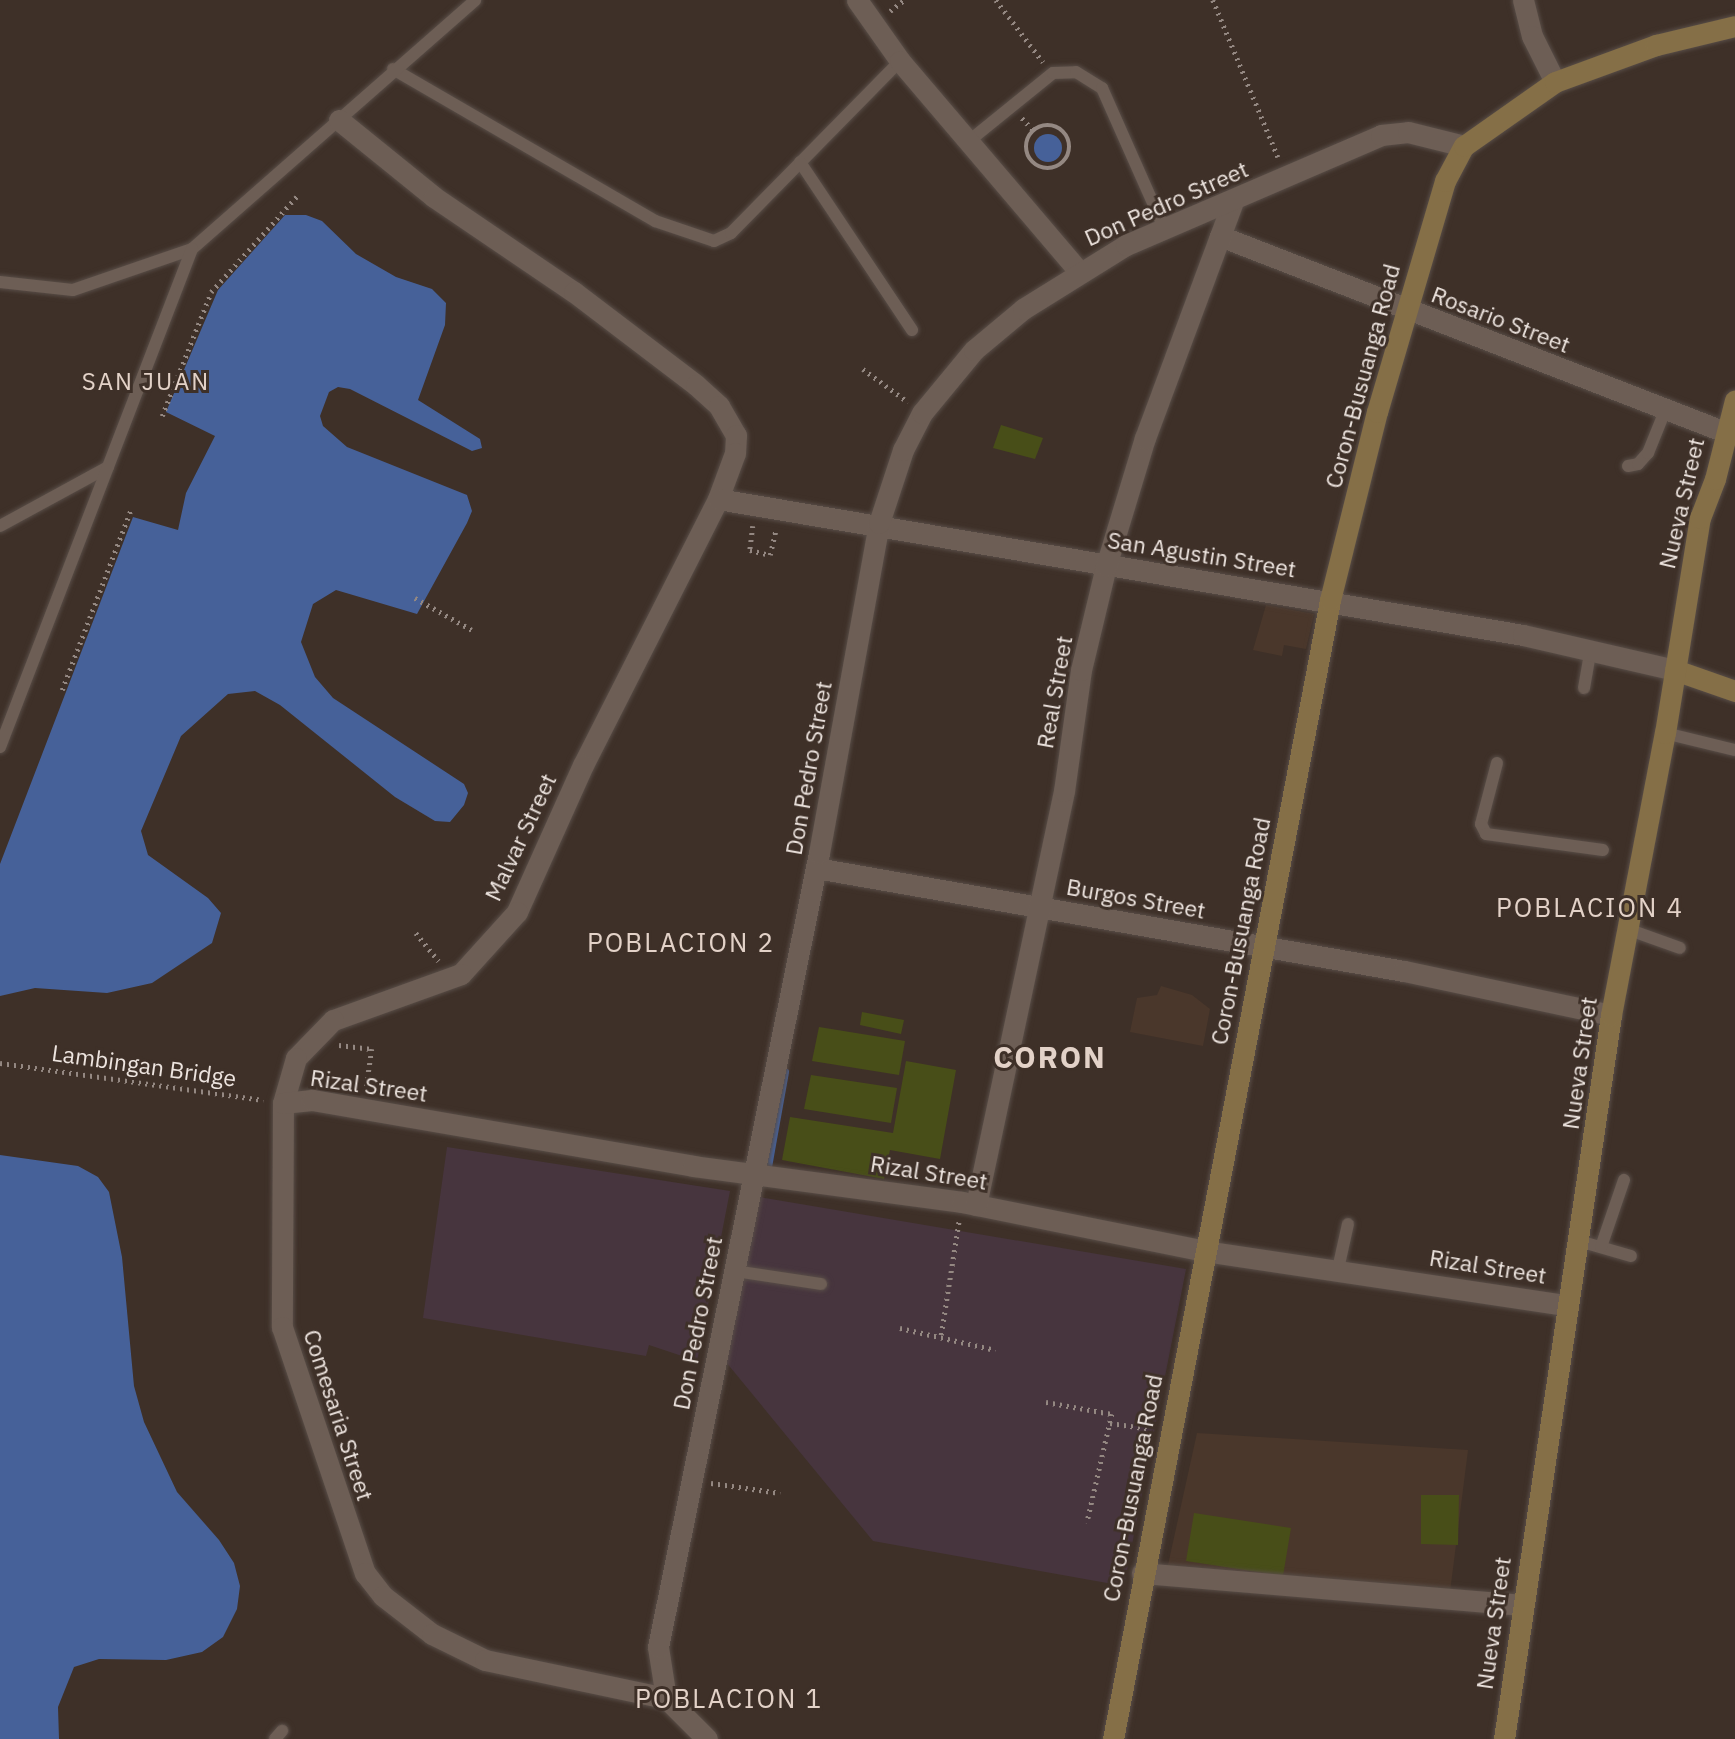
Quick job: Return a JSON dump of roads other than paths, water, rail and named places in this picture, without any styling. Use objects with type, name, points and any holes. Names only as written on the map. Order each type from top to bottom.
[{"type":"main road","points":[[1464,145],[1555,82],[1656,45],[1735,26]]},
{"type":"main road","name":"Coron-Busuanga Road","points":[[1113,1739],[1142,1573],[1266,946],[1330,600],[1405,311],[1446,181],[1464,145]]},
{"type":"main road","name":"Nueva Street","points":[[1504,1739],[1611,1015],[1665,733],[1700,518],[1715,479],[1735,400]]},
{"type":"main road","points":[[1675,670],[1735,691]]},
{"type":"street","points":[[857,0],[900,61],[1079,271]]},
{"type":"street","points":[[1523,0],[1532,37],[1555,82]]},
{"type":"street","name":"Malvar Street","points":[[282,1103],[296,1058],[333,1020],[454,978],[491,946],[517,912],[588,754],[718,499],[737,444],[719,406],[626,330],[434,197],[339,120]]},
{"type":"street","name":"Don Pedro Street","points":[[666,1698],[658,1647],[816,868],[879,523],[903,450],[922,413],[974,350],[1079,271],[1164,228],[1233,201],[1381,135],[1408,132],[1464,145]]},
{"type":"street","name":"Real Street","points":[[969,1204],[1041,908],[1081,670],[1107,566],[1145,438],[1233,201]]},
{"type":"street","name":"Rosario Street","points":[[1220,236],[1405,311],[1725,432]]},
{"type":"street","name":"San Agustin Street","points":[[718,499],[879,523],[1107,566],[1330,600],[1591,648],[1675,670]]},
{"type":"street","name":"Burgos Street","points":[[816,868],[1266,946],[1611,1015]]},
{"type":"street","name":"Rizal Street","points":[[282,1103],[312,1100],[364,1108],[753,1173],[969,1204],[1204,1251],[1567,1305]]},
{"type":"street","name":"Comesaria Street","points":[[282,1103],[282,1327],[365,1573],[405,1615],[467,1653],[584,1683],[666,1698]]},
{"type":"street","points":[[1142,1573],[1522,1605]]},
{"type":"street","points":[[666,1698],[707,1739]]},
{"type":"lane","points":[[0,282],[73,290],[192,249],[393,69],[475,0]]},
{"type":"lane","points":[[393,69],[655,221],[707,240],[731,233],[900,61]]},
{"type":"lane","points":[[969,141],[1053,74],[1076,72],[1102,88],[1164,228]]},
{"type":"lane","points":[[800,162],[912,330]]},
{"type":"lane","points":[[0,747],[192,249]]},
{"type":"lane","points":[[1628,466],[1638,464],[1648,453],[1665,411]]},
{"type":"lane","points":[[0,526],[108,467]]},
{"type":"lane","points":[[1584,688],[1591,648]]},
{"type":"lane","points":[[1665,733],[1735,750]]},
{"type":"lane","points":[[1497,763],[1481,824],[1486,834],[1603,850]]},
{"type":"lane","points":[[1627,929],[1680,948]]},
{"type":"lane","points":[[1601,1247],[1623,1180]]},
{"type":"lane","points":[[1338,1269],[1348,1224]]},
{"type":"lane","points":[[1579,1241],[1631,1256]]},
{"type":"lane","points":[[735,1271],[821,1284]]},
{"type":"water","points":[[1048,134],[1058,138],[1062,148],[1058,158],[1048,162],[1038,158],[1034,148],[1038,138]]},
{"type":"water","points":[[285,215],[306,215],[322,221],[356,254],[396,277],[432,289],[446,303],[445,325],[418,400],[480,439],[482,448],[472,451],[350,389],[338,387],[329,392],[320,416],[323,426],[347,447],[467,495],[472,511],[467,523],[417,614],[336,590],[313,604],[301,642],[315,677],[333,698],[464,784],[468,793],[464,805],[450,822],[435,821],[395,797],[280,705],[255,691],[228,694],[181,736],[141,831],[148,855],[208,898],[221,913],[212,943],[152,983],[107,993],[35,988],[0,996],[0,864],[133,517],[178,530],[186,493],[215,436],[166,412],[218,290]]},
{"type":"water","points":[[0,1155],[78,1166],[98,1177],[109,1192],[122,1257],[134,1386],[144,1422],[177,1492],[219,1540],[234,1563],[240,1586],[237,1609],[223,1637],[202,1652],[166,1660],[99,1659],[74,1667],[58,1707],[59,1739],[0,1739]]},
{"type":"waterway","points":[[768,1167],[785,1072]]},
{"type":"district","name":"SAN JUAN","points":[[146,382]]},
{"type":"district","name":"POBLACION 4","points":[[1590,908]]},
{"type":"district","name":"POBLACION 2","points":[[681,943]]},
{"type":"district","name":"CORON","points":[[1050,1057]]},
{"type":"district","name":"POBLACION 1","points":[[729,1699]]}]
